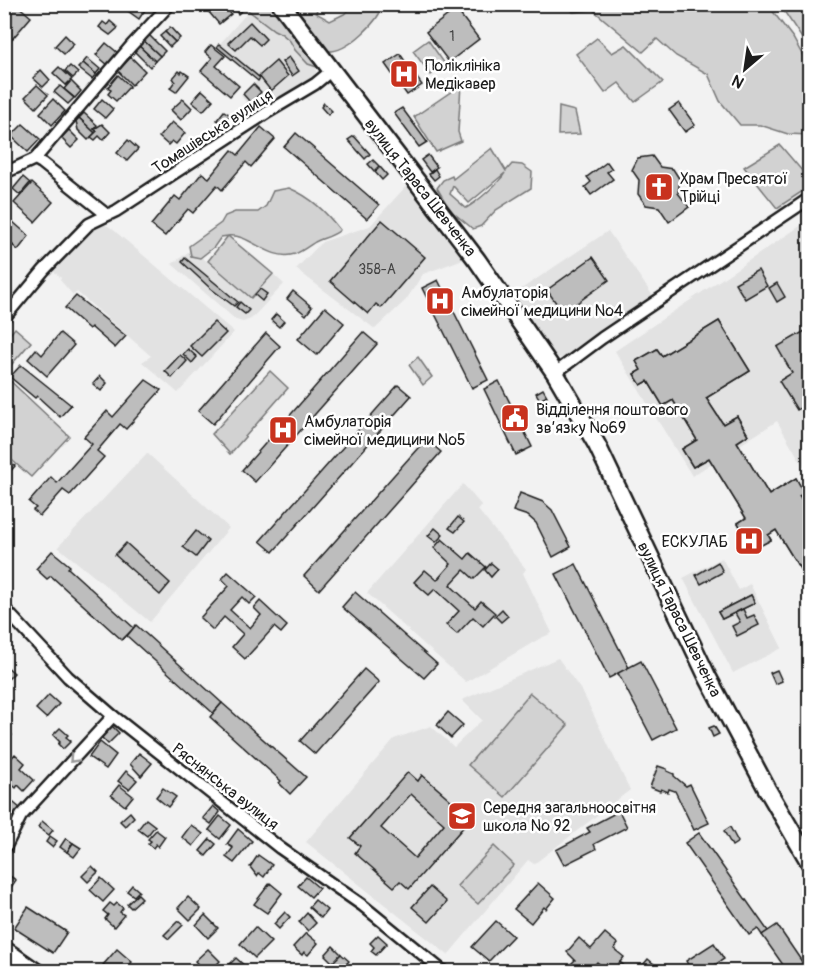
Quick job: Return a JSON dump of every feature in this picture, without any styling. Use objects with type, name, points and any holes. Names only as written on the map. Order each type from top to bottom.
[{"type":"main road","name":"вулиця Тараса Шевченка","points":[[281,4],[477,260],[555,373],[597,445],[707,676],[767,789],[810,863]]},
{"type":"main road","points":[[4,949],[37,972]]},
{"type":"street","points":[[4,167],[11,171],[35,159],[131,46],[170,4]]},
{"type":"street","name":"Томашівська вулиця","points":[[4,318],[44,270],[88,224],[126,205],[315,84],[332,70]]},
{"type":"street","points":[[35,159],[107,215]]},
{"type":"street","points":[[555,373],[602,338],[810,198]]},
{"type":"street","name":"Ряснянська вулиця","points":[[4,608],[68,678],[113,716],[280,848],[362,905],[444,972]]},
{"type":"street","points":[[4,850],[21,816],[113,716]]},
{"type":"shaded area","points":[[244,5],[273,5],[319,59],[317,67],[308,64],[290,41]]},
{"type":"shaded area","points":[[254,5],[316,65],[316,72],[309,80],[257,116],[241,96],[257,81],[217,47]]},
{"type":"shaded area","points":[[283,5],[318,5],[316,13],[330,21],[355,5],[383,5],[376,19],[363,33],[347,45],[332,51],[318,50]]},
{"type":"shaded area","points":[[569,5],[768,5],[793,38],[809,67],[809,135],[788,134],[760,125],[740,125],[720,101],[708,74],[676,56],[657,39],[643,52],[593,10],[573,12]]},
{"type":"shaded area","points":[[780,5],[809,5],[809,49]]},
{"type":"shaded area","points":[[597,38],[612,53],[626,45],[663,82],[635,102],[619,83],[605,93],[576,54]]},
{"type":"shaded area","points":[[428,40],[445,64],[431,75],[413,51]]},
{"type":"shaded area","points":[[461,85],[458,132],[461,141],[436,152],[414,117]]},
{"type":"shaded area","points":[[559,107],[575,111],[580,134],[558,135]]},
{"type":"shaded area","points":[[780,145],[803,172],[809,170],[809,187],[777,208],[744,167]]},
{"type":"shaded area","points":[[492,148],[506,171],[512,164],[522,165],[532,172],[531,188],[496,210],[481,226],[473,229],[450,210],[437,188],[443,180],[452,176],[453,179]],"holes":[[[505,173],[476,202],[466,208],[450,194],[453,186],[469,203]]]},
{"type":"shaded area","points":[[408,184],[466,258],[423,274],[406,300],[375,329],[296,269],[322,242],[370,226]]},
{"type":"shaded area","points":[[289,188],[318,206],[340,230],[295,254],[286,255],[268,251],[236,236],[221,237],[214,247],[200,258],[191,256],[189,246],[221,223],[225,216],[235,212],[258,212],[266,206],[273,191]]},
{"type":"shaded area","points":[[809,220],[809,476],[777,421],[692,476],[615,351]]},
{"type":"shaded area","points":[[103,224],[110,227],[234,332],[178,393],[142,362],[151,356],[77,292],[73,295],[52,270],[95,227]]},
{"type":"shaded area","points":[[608,231],[655,299],[568,356],[560,358],[555,356],[511,296]]},
{"type":"shaded area","points":[[228,236],[273,274],[251,298],[208,261]]},
{"type":"shaded area","points":[[192,249],[251,298],[273,274],[284,284],[251,319],[243,322],[236,320],[172,264]]},
{"type":"shaded area","points":[[15,328],[31,342],[5,372],[5,340]]},
{"type":"shaded area","points":[[418,357],[432,377],[423,385],[409,365]]},
{"type":"shaded area","points":[[270,371],[288,388],[230,454],[212,434]]},
{"type":"shaded area","points":[[5,376],[69,436],[31,477],[5,454]]},
{"type":"shaded area","points":[[147,453],[229,528],[150,622],[58,547]]},
{"type":"shaded area","points":[[463,484],[482,506],[478,510],[526,569],[523,573],[552,633],[466,682],[367,593]]},
{"type":"shaded area","points":[[722,558],[739,590],[750,584],[782,648],[733,673],[683,578]]},
{"type":"shaded area","name":"Середня загальноосвітня школа № 92","points":[[558,658],[583,693],[630,790],[534,864],[528,860],[448,955],[306,842],[394,739],[431,726],[454,747],[482,720],[462,700]]},
{"type":"shaded area","points":[[530,693],[568,725],[505,797],[468,765]]},
{"type":"shaded area","points":[[494,846],[514,865],[478,904],[457,886]]},
{"type":"building","points":[[11,4],[16,4],[31,17],[7,45],[4,43],[4,14]]},
{"type":"building","points":[[132,4],[149,4],[139,19],[128,11]]},
{"type":"building","points":[[202,4],[224,4],[231,14],[219,24]]},
{"type":"building","points":[[230,4],[242,4],[245,8],[238,14]]},
{"type":"building","points":[[456,9],[479,39],[449,62],[426,32]]},
{"type":"building","points":[[110,21],[118,28],[110,35],[99,27],[103,22],[107,25]]},
{"type":"building","points":[[250,22],[266,39],[260,45],[250,36],[236,50],[228,43]]},
{"type":"building","points":[[170,27],[180,38],[175,42],[165,32]]},
{"type":"building","points":[[165,32],[175,42],[170,47],[160,36]]},
{"type":"building","points":[[148,34],[165,51],[160,56],[143,40]]},
{"type":"building","points":[[65,35],[74,44],[64,54],[55,46]]},
{"type":"building","points":[[143,40],[160,56],[155,61],[138,45]]},
{"type":"building","points":[[106,43],[118,53],[108,65],[96,55]]},
{"type":"building","points":[[219,44],[260,78],[258,81],[217,47]]},
{"type":"building","points":[[138,45],[155,61],[150,67],[133,50]]},
{"type":"building","points":[[211,45],[225,56],[216,66],[239,86],[230,96],[201,71],[212,58],[205,52]]},
{"type":"building","name":"Поліклініка Медікавер","points":[[400,54],[422,85],[407,95],[385,64]]},
{"type":"building","points":[[131,57],[145,71],[132,85],[118,71]]},
{"type":"building","points":[[289,57],[299,71],[292,76],[282,62]]},
{"type":"building","points":[[87,58],[100,69],[96,74],[83,63]]},
{"type":"building","points":[[276,61],[288,76],[271,91],[259,76]]},
{"type":"building","points":[[83,63],[96,74],[92,79],[78,68]]},
{"type":"building","points":[[70,66],[78,73],[73,78],[65,71]]},
{"type":"building","points":[[59,67],[72,79],[66,85],[53,73]]},
{"type":"building","points":[[41,70],[50,80],[43,87],[33,78]]},
{"type":"building","points":[[179,71],[189,76],[176,92],[170,88],[175,81],[173,78]]},
{"type":"building","points":[[118,75],[130,86],[116,101],[108,94],[111,90],[108,87]]},
{"type":"building","points":[[71,81],[81,91],[75,98],[64,89]]},
{"type":"building","points":[[253,84],[261,92],[251,103],[243,94]]},
{"type":"building","points":[[37,85],[48,95],[36,108],[25,97]]},
{"type":"building","points":[[60,86],[74,98],[68,104],[54,92]]},
{"type":"building","points":[[202,90],[213,100],[203,111],[192,102]]},
{"type":"building","points":[[53,99],[65,111],[52,125],[40,113]]},
{"type":"building","points":[[102,99],[113,109],[105,118],[94,109]]},
{"type":"building","points":[[183,99],[192,108],[181,120],[171,110]]},
{"type":"building","points":[[324,103],[332,111],[328,115],[321,107]]},
{"type":"building","points":[[679,103],[695,125],[685,132],[669,110]]},
{"type":"building","points":[[402,108],[427,142],[419,147],[394,113]]},
{"type":"building","points":[[224,111],[230,115],[222,124],[217,120]]},
{"type":"building","points":[[84,113],[97,125],[94,129],[97,131],[95,133],[79,118]]},
{"type":"building","points":[[79,118],[95,133],[88,140],[78,130],[76,121]]},
{"type":"building","points":[[172,122],[185,133],[176,144],[172,141],[168,145],[159,137]]},
{"type":"building","points":[[23,124],[40,139],[28,152],[11,136]]},
{"type":"building","points":[[102,124],[110,132],[103,140],[99,136],[95,140],[91,137],[97,131],[94,129]]},
{"type":"building","points":[[261,127],[275,139],[251,167],[246,162],[222,190],[217,185],[193,213],[188,209],[165,236],[151,225],[175,196],[180,200],[202,173],[209,178],[232,150],[238,155]]},
{"type":"building","points":[[69,130],[79,140],[71,148],[61,138]]},
{"type":"building","points":[[296,133],[379,205],[367,219],[284,147]]},
{"type":"building","points":[[354,136],[370,154],[365,159],[348,140]]},
{"type":"building","points":[[128,140],[138,149],[127,161],[117,153]]},
{"type":"building","points":[[428,155],[437,167],[430,172],[421,160]]},
{"type":"building","name":"Храм Пресвятої Трійці","points":[[652,156],[660,167],[673,169],[680,180],[678,193],[689,207],[669,222],[659,207],[646,205],[638,194],[639,180],[632,170],[638,158]]},
{"type":"building","points":[[373,160],[379,166],[374,171],[368,164]]},
{"type":"building","points":[[607,162],[612,169],[607,172],[613,179],[591,195],[585,187],[591,182],[587,177]]},
{"type":"building","points":[[380,167],[387,175],[382,180],[375,172]]},
{"type":"building","points":[[435,169],[439,176],[434,180],[429,174]]},
{"type":"building","points":[[23,177],[30,183],[20,195],[13,189]]},
{"type":"building","points":[[32,183],[53,202],[35,222],[14,203]]},
{"type":"building","points":[[4,214],[29,236],[18,250],[4,238]]},
{"type":"building","points":[[382,220],[425,257],[381,308],[376,304],[368,314],[330,281]]},
{"type":"building","points":[[4,238],[13,245],[4,255]]},
{"type":"building","points":[[593,257],[609,280],[563,313],[547,290]]},
{"type":"building","points":[[185,258],[238,302],[234,306],[210,288],[182,262]]},
{"type":"building","points":[[758,270],[767,286],[745,299],[735,283]]},
{"type":"building","points":[[438,280],[488,380],[472,388],[422,288]]},
{"type":"building","points":[[777,283],[785,297],[777,302],[769,288]]},
{"type":"building","points":[[260,289],[267,294],[262,301],[255,295]]},
{"type":"building","points":[[293,291],[312,307],[306,315],[287,299]]},
{"type":"building","points":[[76,296],[126,336],[115,348],[65,308]]},
{"type":"building","points":[[240,302],[249,310],[245,314],[236,307]]},
{"type":"building","points":[[325,307],[344,323],[317,355],[298,339]]},
{"type":"building","points":[[276,314],[284,321],[279,327],[271,320]]},
{"type":"building","points":[[719,321],[750,371],[706,398],[723,424],[737,416],[748,435],[737,442],[769,495],[796,478],[804,493],[799,496],[810,514],[810,585],[776,530],[768,535],[771,540],[754,549],[738,523],[746,518],[709,458],[693,467],[682,449],[697,440],[673,400],[663,406],[648,381],[641,385],[634,374],[641,370],[636,361],[657,349],[662,356]]},
{"type":"building","points":[[719,321],[750,371],[706,398],[723,424],[737,416],[748,435],[737,442],[769,495],[796,478],[804,493],[799,496],[810,514],[810,585],[776,530],[768,535],[771,540],[754,549],[738,523],[746,518],[709,458],[693,467],[682,449],[697,440],[673,400],[663,406],[648,381],[641,385],[634,374],[641,370],[636,361],[657,349],[662,356]]},
{"type":"building","points":[[214,322],[226,333],[202,357],[190,346]]},
{"type":"building","points":[[810,328],[810,402],[797,410],[779,381],[792,373],[777,347]]},
{"type":"building","points":[[363,332],[377,344],[255,482],[242,470]]},
{"type":"building","points":[[60,333],[74,345],[47,376],[28,359],[36,349],[42,355]]},
{"type":"building","points":[[266,333],[280,346],[213,424],[198,411]]},
{"type":"building","points":[[188,349],[197,357],[192,363],[183,354]]},
{"type":"building","points":[[180,355],[187,361],[172,378],[165,371]]},
{"type":"building","points":[[21,365],[71,405],[60,417],[37,396],[35,398],[10,377]]},
{"type":"building","points":[[100,376],[107,383],[101,391],[93,384]]},
{"type":"building","points":[[146,380],[161,390],[126,429],[120,424],[97,451],[104,457],[70,495],[63,490],[40,516],[29,502],[51,477],[57,483],[92,444],[84,437],[107,411],[113,417]]},
{"type":"building","points":[[499,381],[532,447],[516,455],[484,389]]},
{"type":"building","points":[[398,385],[411,396],[273,552],[260,541]]},
{"type":"building","points":[[543,389],[547,396],[540,400],[536,393]]},
{"type":"building","points":[[426,439],[441,452],[319,590],[304,576]]},
{"type":"building","points":[[4,457],[15,466],[4,478]]},
{"type":"building","points":[[520,493],[543,502],[552,510],[571,547],[553,557],[536,523],[528,516],[513,511]]},
{"type":"building","points":[[458,517],[464,522],[455,532],[449,528]]},
{"type":"building","points":[[435,528],[443,535],[436,542],[428,536]]},
{"type":"building","points":[[196,531],[208,541],[196,557],[183,547]]},
{"type":"building","points":[[442,539],[465,559],[470,553],[486,567],[474,579],[464,570],[450,585],[475,608],[481,601],[495,613],[483,626],[473,617],[457,634],[446,625],[459,611],[435,589],[429,595],[414,582],[425,570],[437,580],[451,564],[434,548]]},
{"type":"building","points":[[126,543],[170,583],[160,595],[115,555]]},
{"type":"building","points":[[52,551],[134,628],[122,640],[51,576],[47,579],[36,569]]},
{"type":"building","points":[[718,562],[723,572],[701,584],[696,575]]},
{"type":"building","points":[[491,563],[498,569],[491,577],[485,570]]},
{"type":"building","points":[[576,564],[629,668],[609,678],[556,574]]},
{"type":"building","points":[[228,572],[256,597],[249,604],[242,597],[230,610],[250,628],[261,615],[254,608],[260,601],[287,626],[281,633],[274,627],[245,659],[232,647],[243,634],[224,617],[213,630],[200,618],[229,586],[222,579]]},
{"type":"building","points":[[355,592],[437,664],[424,678],[342,607]]},
{"type":"building","points":[[751,595],[755,603],[722,619],[718,612]]},
{"type":"building","points":[[751,595],[755,603],[722,619],[718,612]]},
{"type":"building","points":[[502,609],[508,616],[501,622],[495,616]]},
{"type":"building","points":[[743,609],[747,618],[754,615],[759,625],[737,636],[732,626],[740,622],[735,613]]},
{"type":"building","points":[[136,625],[222,703],[213,713],[127,636]]},
{"type":"building","points":[[641,661],[676,728],[653,740],[618,673]]},
{"type":"building","points":[[4,664],[14,673],[4,683]]},
{"type":"building","points":[[364,669],[379,682],[315,754],[300,741]]},
{"type":"building","points":[[777,670],[782,681],[775,684],[770,673]]},
{"type":"building","points":[[49,695],[59,704],[46,718],[36,709]]},
{"type":"building","points":[[222,703],[306,777],[290,794],[279,783],[281,781],[210,717]]},
{"type":"building","points":[[448,712],[463,725],[451,738],[437,725]]},
{"type":"building","points":[[111,725],[119,733],[108,744],[100,736]]},
{"type":"building","points":[[714,726],[719,734],[713,737],[709,728]]},
{"type":"building","points":[[4,728],[12,735],[4,743]]},
{"type":"building","points":[[60,728],[71,741],[63,749],[53,735]]},
{"type":"building","points":[[100,742],[116,755],[106,769],[89,757]]},
{"type":"building","points":[[139,753],[152,763],[141,776],[130,764]]},
{"type":"building","points":[[15,754],[25,763],[21,768],[34,780],[24,791],[18,785],[16,788],[10,783],[4,789],[4,766]]},
{"type":"building","points":[[658,766],[674,774],[686,786],[690,784],[709,823],[694,830],[675,791],[669,789],[668,792],[661,789],[660,791],[650,787]]},
{"type":"building","points":[[126,771],[137,780],[129,789],[118,781]]},
{"type":"building","points":[[408,772],[418,781],[422,775],[461,809],[456,816],[466,824],[409,889],[400,881],[394,887],[355,853],[360,846],[350,838]],"holes":[[[411,794],[444,824],[415,858],[381,828]]]},
{"type":"building","points":[[119,785],[133,796],[125,806],[111,795]]},
{"type":"building","points":[[163,788],[176,797],[168,807],[156,797]]},
{"type":"building","points":[[8,798],[21,809],[11,821],[4,815],[4,801]]},
{"type":"building","points":[[213,806],[220,812],[211,824],[203,818]]},
{"type":"building","points":[[619,811],[627,827],[594,844],[596,849],[564,865],[556,850],[590,832],[587,828]]},
{"type":"building","points":[[130,812],[134,817],[125,826],[120,821]]},
{"type":"building","points":[[220,816],[231,825],[220,839],[209,830]]},
{"type":"building","points":[[146,819],[155,826],[147,836],[138,829]]},
{"type":"building","points":[[42,821],[53,830],[49,835],[38,827]]},
{"type":"building","points":[[191,825],[203,834],[193,846],[182,837]]},
{"type":"building","points":[[730,827],[738,842],[732,846],[724,831]]},
{"type":"building","points":[[238,829],[252,841],[234,863],[226,857],[233,848],[227,844]]},
{"type":"building","points":[[156,830],[165,837],[158,847],[156,844],[153,848],[148,844],[151,841],[148,839]]},
{"type":"building","points":[[699,833],[768,931],[762,935],[758,929],[749,935],[685,843]]},
{"type":"building","points":[[50,836],[57,841],[52,847],[46,842]]},
{"type":"building","points":[[66,838],[73,843],[67,852],[60,847]]},
{"type":"building","points":[[210,839],[216,844],[206,856],[200,851]]},
{"type":"building","points":[[73,843],[81,848],[74,857],[67,852]]},
{"type":"building","points":[[258,855],[272,865],[264,877],[259,873],[257,876],[250,867]]},
{"type":"building","points":[[92,866],[98,872],[88,882],[82,876]]},
{"type":"building","points":[[4,874],[16,880],[5,896]]},
{"type":"building","points":[[306,877],[319,888],[311,897],[298,886]]},
{"type":"building","points":[[101,878],[114,890],[103,902],[90,890]]},
{"type":"building","points":[[270,883],[282,893],[267,913],[254,904]]},
{"type":"building","points":[[538,883],[555,898],[531,923],[514,909]]},
{"type":"building","points":[[132,885],[139,891],[134,896],[127,891]]},
{"type":"building","points":[[430,887],[447,902],[429,922],[412,907]]},
{"type":"building","points":[[138,894],[142,898],[131,908],[127,904]]},
{"type":"building","points":[[188,897],[201,909],[190,920],[178,908]]},
{"type":"building","points":[[315,900],[327,910],[321,918],[309,907]]},
{"type":"building","points":[[110,903],[114,906],[117,903],[123,908],[120,912],[124,915],[114,927],[105,919],[108,915],[103,911]]},
{"type":"building","points":[[28,907],[67,932],[53,953],[14,928]]},
{"type":"building","points":[[285,912],[290,917],[279,929],[274,924]]},
{"type":"building","points":[[307,913],[316,923],[308,931],[299,922]]},
{"type":"building","points":[[205,915],[218,928],[208,938],[196,925]]},
{"type":"building","points":[[178,921],[183,925],[169,939],[164,935]]},
{"type":"building","points":[[496,921],[513,936],[489,961],[472,947]]},
{"type":"building","points":[[777,925],[809,972],[788,972],[762,935]]},
{"type":"building","points":[[255,927],[271,942],[255,958],[240,944]]},
{"type":"building","points":[[306,933],[318,943],[308,955],[304,952],[302,955],[293,947]]},
{"type":"building","points":[[605,933],[618,944],[614,949],[624,957],[612,972],[597,962],[589,972],[578,972],[570,965],[575,960],[567,952],[579,938],[591,949]]},
{"type":"building","points":[[378,935],[387,943],[376,955],[371,951],[374,947],[370,943]]},
{"type":"building","points":[[714,943],[724,959],[704,972],[692,972],[686,961]]},
{"type":"building","points":[[333,946],[341,954],[333,963],[325,955]]},
{"type":"building","points":[[117,949],[132,962],[124,972],[111,972],[103,965]]},
{"type":"building","points":[[208,949],[220,961],[210,972],[205,972],[195,961]]},
{"type":"building","points":[[341,954],[349,961],[339,972],[334,972],[329,966]]},
{"type":"building","points":[[236,958],[247,968],[244,972],[233,972],[228,966]]},
{"type":"building","points":[[648,959],[661,970],[660,972],[637,972]]},
{"type":"building","points":[[620,962],[631,972],[612,972]]},
{"type":"place","name":"Поліклініка Медікавер","points":[[404,74]]},
{"type":"place","name":"Храм Пресвятої Трійці","points":[[659,187]]},
{"type":"place","name":"Амбулаторія сімейної медицини №4","points":[[440,301]]},
{"type":"place","name":"Відділення поштового зв’язку №69","points":[[515,418]]},
{"type":"place","name":"Амбулаторія сімейної медицини №5","points":[[283,430]]},
{"type":"place","name":"ЕСКУЛАБ","points":[[749,541]]},
{"type":"place","name":"Середня загальноосвітня школа № 92","points":[[462,816]]}]
